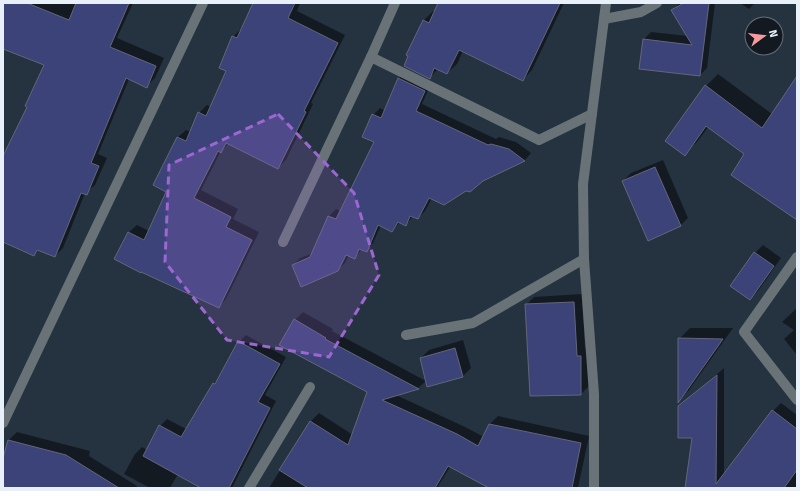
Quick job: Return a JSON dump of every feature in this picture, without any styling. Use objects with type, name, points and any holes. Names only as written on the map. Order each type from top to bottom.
[{"type":"street","points":[[3,423],[203,3]]},
{"type":"street","points":[[282,242],[371,58],[395,3]]},
{"type":"street","points":[[594,488],[594,394],[584,259],[583,184],[606,3]]},
{"type":"street","points":[[604,19],[641,12],[657,3]]},
{"type":"street","points":[[371,58],[539,140],[592,114]]},
{"type":"street","points":[[797,257],[744,332],[797,400]]},
{"type":"street","points":[[406,335],[473,323],[584,259]]},
{"type":"street","points":[[249,488],[310,388]]},
{"type":"highlighted area","points":[[278,114],[354,193],[379,275],[329,357],[227,340],[165,262],[169,165]]},
{"type":"building","points":[[3,3],[27,3],[69,20],[76,3],[129,3],[110,47],[156,66],[147,88],[126,78],[91,163],[99,166],[87,195],[81,193],[55,257],[37,250],[34,256],[3,242],[3,156],[27,107],[25,106],[44,65],[3,49]]},
{"type":"building","points":[[253,3],[295,3],[288,18],[338,43],[304,111],[306,112],[278,169],[226,143],[221,153],[218,151],[194,198],[231,217],[226,227],[252,240],[219,308],[141,273],[114,259],[128,232],[144,240],[166,192],[153,185],[177,137],[186,141],[198,112],[206,116],[226,71],[219,68],[232,36],[237,38]]},
{"type":"building","points":[[438,3],[560,3],[523,81],[459,50],[447,74],[434,68],[430,79],[404,66],[408,56],[406,55],[423,20],[429,23]]},
{"type":"building","points":[[684,3],[709,3],[700,76],[639,69],[643,39],[692,45],[671,10]]},
{"type":"building","points":[[797,76],[797,220],[731,175],[744,154],[706,126],[685,156],[665,141],[705,85],[762,128]]},
{"type":"building","points":[[398,78],[425,91],[416,111],[488,145],[491,144],[509,149],[525,161],[483,181],[470,192],[466,191],[444,205],[429,198],[418,219],[410,216],[406,226],[398,222],[392,232],[378,225],[367,252],[359,249],[355,259],[346,255],[338,271],[301,287],[292,265],[310,257],[328,216],[336,219],[374,142],[362,137],[372,114],[381,118]]},
{"type":"building","points":[[655,167],[681,226],[648,241],[622,181]]},
{"type":"building","points":[[754,252],[774,266],[750,300],[730,286]]},
{"type":"building","points":[[574,302],[577,356],[581,356],[581,395],[530,396],[525,304]]},
{"type":"building","points":[[294,319],[326,338],[325,339],[419,389],[382,400],[457,434],[478,446],[489,424],[581,443],[572,488],[489,488],[448,466],[435,488],[308,488],[279,470],[310,421],[348,445],[367,392],[279,345]]},
{"type":"building","points":[[678,338],[723,339],[678,403]]},
{"type":"building","points":[[238,341],[280,364],[258,402],[270,408],[229,488],[201,488],[143,456],[159,425],[181,437],[213,383],[215,384]]},
{"type":"building","points":[[455,348],[463,377],[427,387],[420,358]]},
{"type":"building","points":[[717,375],[716,484],[772,410],[797,429],[797,470],[784,488],[685,488],[692,438],[678,438],[678,406]]},
{"type":"building","points":[[8,440],[66,455],[119,488],[3,488],[3,458]]}]
